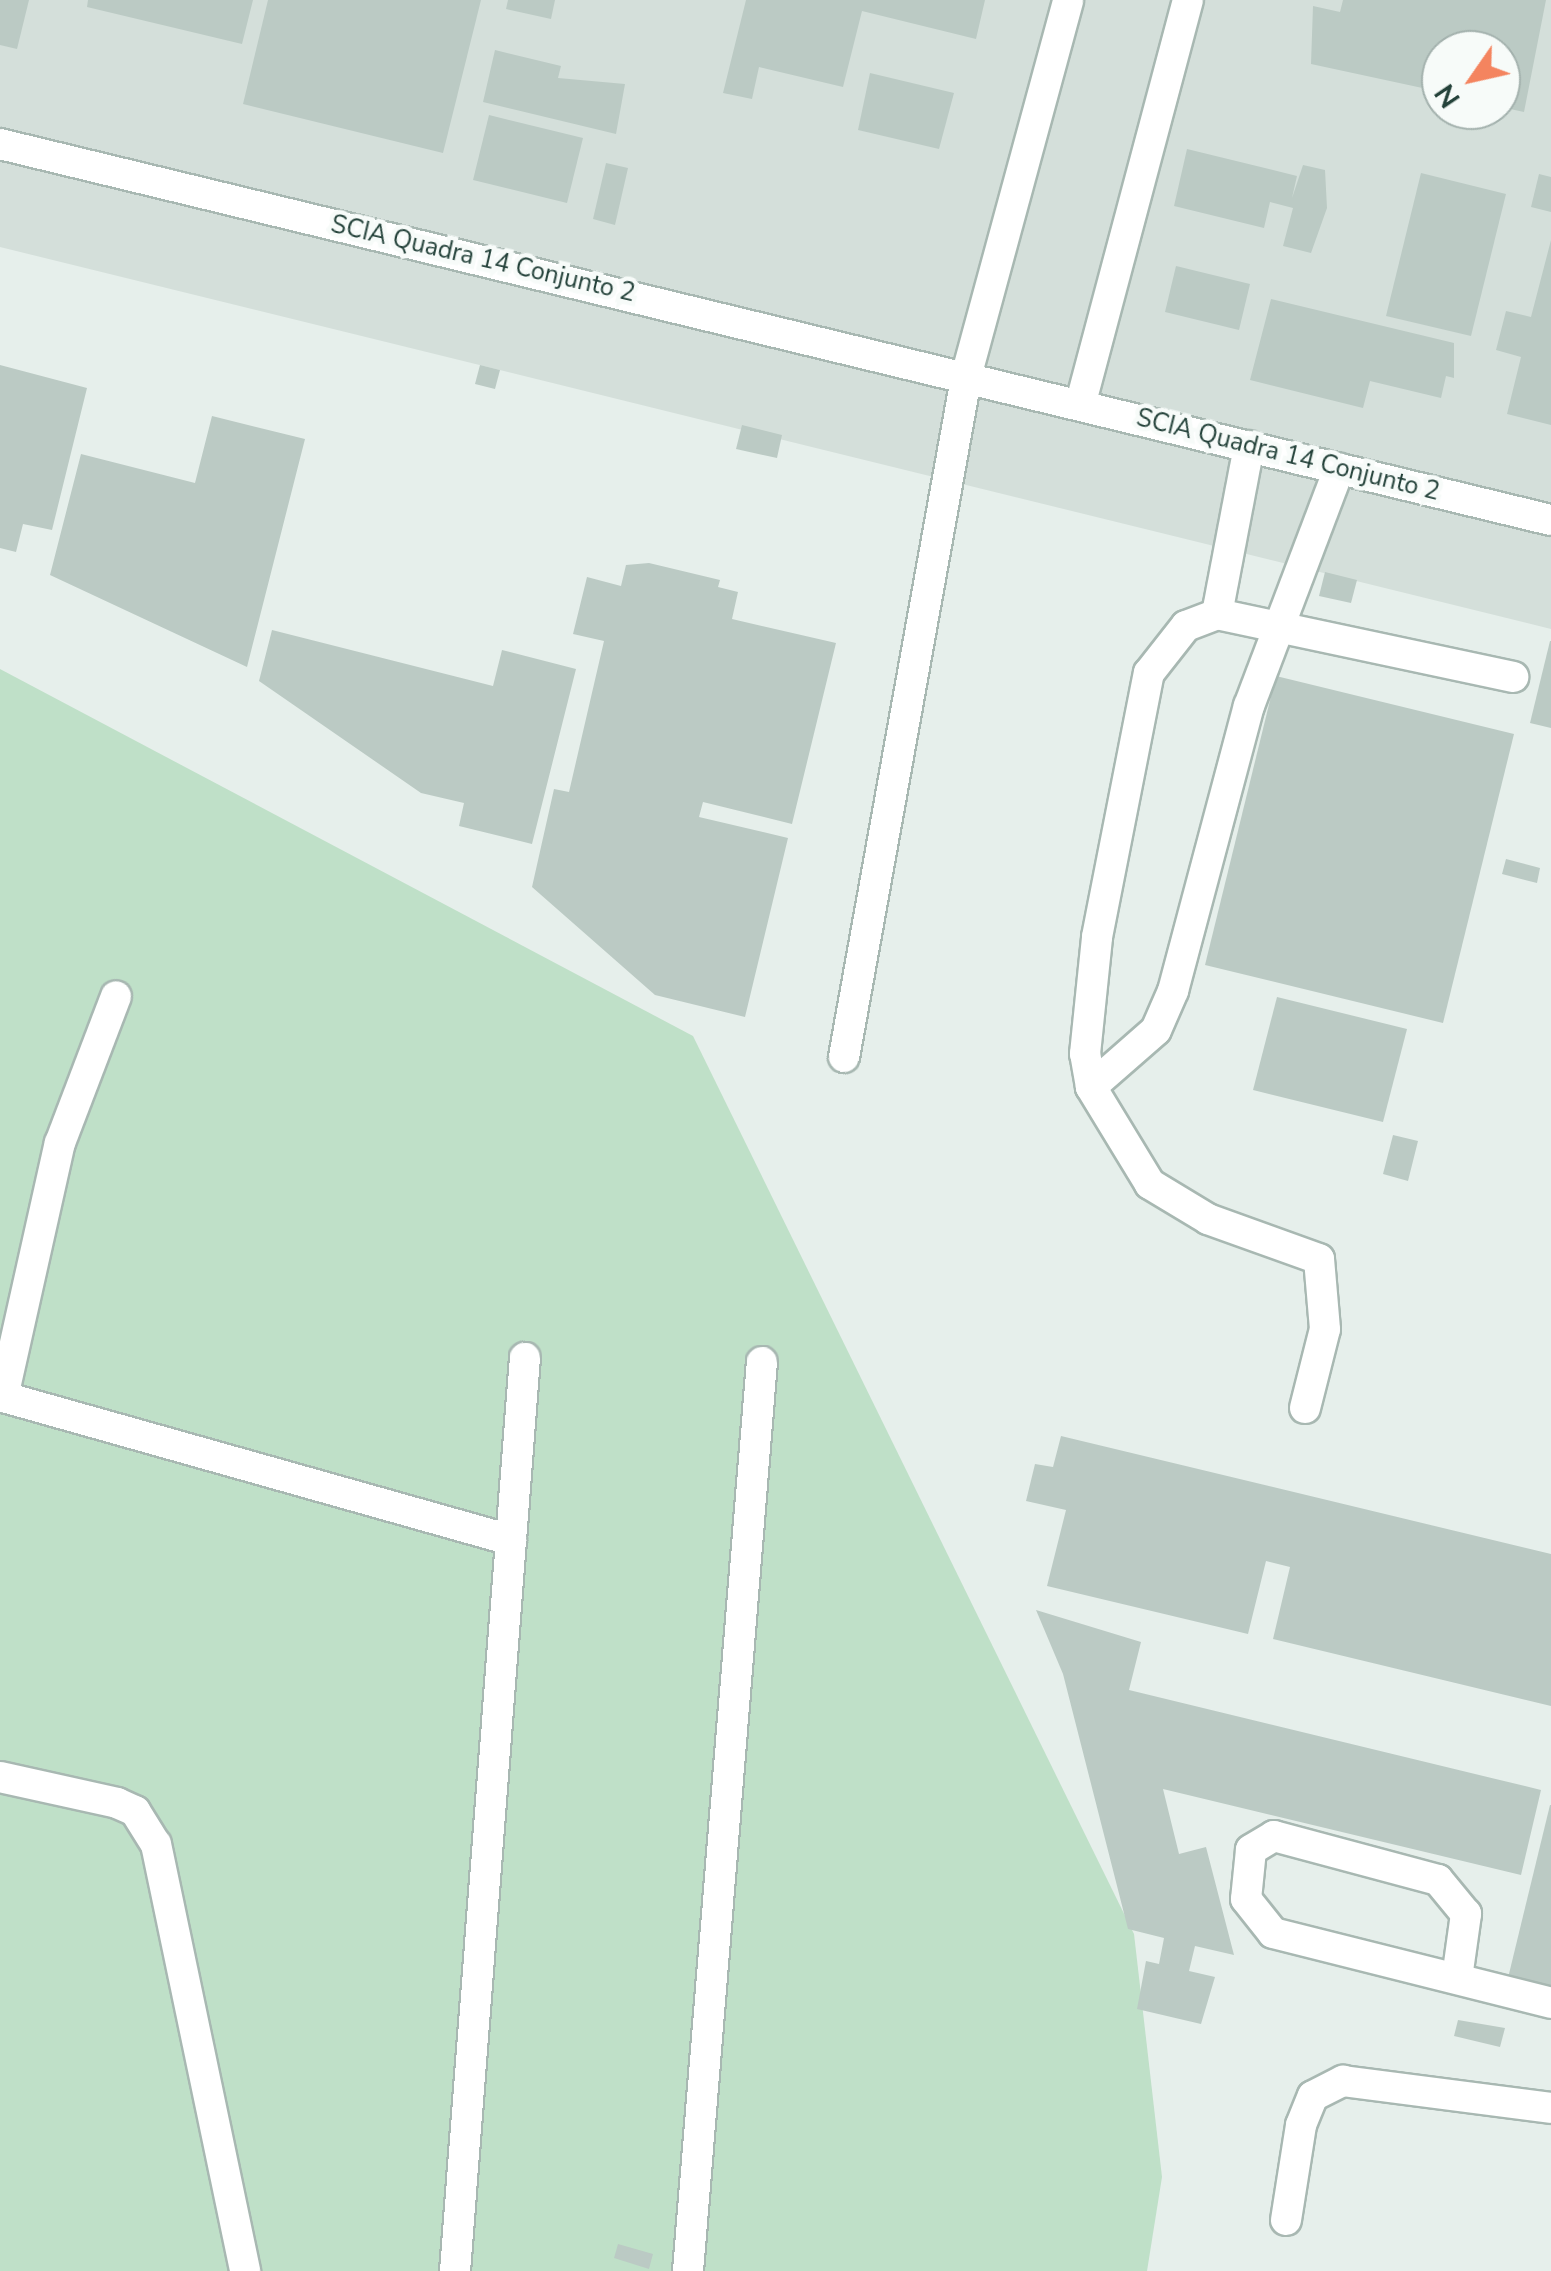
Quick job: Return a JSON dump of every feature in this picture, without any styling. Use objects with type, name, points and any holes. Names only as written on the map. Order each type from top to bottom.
[{"type":"street","points":[[844,1057],[967,373],[1068,0]]},
{"type":"street","points":[[1082,402],[1188,0]]},
{"type":"street","name":"SCIA Quadra 14 Conjunto 2","points":[[0,144],[967,373],[1551,520]]},
{"type":"street","points":[[1218,614],[1249,446]]},
{"type":"street","points":[[1092,1088],[1156,1030],[1174,991],[1274,632],[1340,468]]},
{"type":"street","points":[[1305,1408],[1324,1328],[1319,1260],[1208,1219],[1150,1184],[1092,1088],[1085,1054],[1097,937],[1149,674],[1186,626],[1218,614],[1274,632],[1513,677]]},
{"type":"street","points":[[116,996],[60,1143],[2,1396],[511,1540]]},
{"type":"street","points":[[455,2271],[525,1358]]},
{"type":"street","points":[[688,2271],[762,1362]]},
{"type":"street","points":[[0,1777],[117,1803],[134,1811],[156,1844],[244,2271]]},
{"type":"street","points":[[1457,1978],[1466,1914],[1438,1880],[1274,1836],[1252,1850],[1246,1898],[1273,1933],[1551,2003]]},
{"type":"street","points":[[1286,2220],[1301,2125],[1312,2096],[1343,2080],[1551,2108]]},
{"type":"shaded area","points":[[0,0],[1551,0],[1551,629],[0,247]]},
{"type":"green space","points":[[0,669],[693,1036],[1134,1934],[1162,2177],[1147,2271],[0,2271]]},
{"type":"building","points":[[0,0],[29,0],[17,49],[0,45]]},
{"type":"building","points":[[88,0],[253,0],[242,44],[87,7]]},
{"type":"building","points":[[268,0],[481,0],[443,153],[243,104]]},
{"type":"building","points":[[508,0],[555,0],[551,19],[506,9]]},
{"type":"building","points":[[746,0],[985,0],[976,39],[862,11],[843,87],[759,67],[752,99],[723,93]]},
{"type":"building","points":[[1343,0],[1546,0],[1524,112],[1521,30],[1421,30],[1421,88],[1311,64],[1313,6],[1340,12]]},
{"type":"building","points":[[495,50],[561,66],[558,78],[625,84],[616,134],[483,102]]},
{"type":"building","points":[[870,73],[954,93],[939,149],[858,130]]},
{"type":"building","points":[[489,115],[583,138],[567,203],[473,180]]},
{"type":"building","points":[[1187,149],[1297,176],[1292,198],[1303,165],[1325,170],[1327,208],[1311,253],[1283,246],[1293,208],[1270,202],[1264,228],[1174,206]]},
{"type":"building","points":[[606,163],[628,168],[615,225],[593,219]]},
{"type":"building","points":[[1421,173],[1506,194],[1471,336],[1386,316]]},
{"type":"building","points":[[1539,174],[1551,177],[1551,212],[1531,207]]},
{"type":"building","points":[[1551,240],[1551,425],[1507,414],[1521,357],[1496,350],[1506,311],[1531,317]]},
{"type":"building","points":[[1176,266],[1250,284],[1239,330],[1165,312]]},
{"type":"building","points":[[1271,299],[1454,343],[1454,378],[1446,376],[1441,398],[1370,381],[1363,408],[1250,380]]},
{"type":"building","points":[[0,365],[87,388],[52,530],[23,524],[16,552],[0,548]]},
{"type":"building","points":[[480,365],[500,370],[495,389],[475,384]]},
{"type":"building","points":[[212,416],[305,439],[247,667],[50,575],[81,454],[195,483]]},
{"type":"building","points":[[742,425],[782,435],[777,458],[736,449]]},
{"type":"building","points":[[649,563],[720,580],[718,587],[738,592],[732,619],[836,643],[792,824],[703,802],[699,817],[788,838],[745,1017],[655,995],[532,887],[554,789],[569,792],[604,641],[573,634],[587,577],[621,586],[626,565]]},
{"type":"building","points":[[1325,572],[1357,580],[1351,603],[1319,596]]},
{"type":"building","points":[[272,630],[493,686],[502,650],[576,669],[532,844],[459,826],[464,803],[421,793],[259,681]]},
{"type":"building","points":[[1551,641],[1551,728],[1530,723]]},
{"type":"building","points":[[1276,676],[1514,734],[1443,1023],[1205,965]]},
{"type":"building","points":[[1506,859],[1540,868],[1537,883],[1502,874]]},
{"type":"building","points":[[1277,997],[1407,1029],[1383,1122],[1253,1090]]},
{"type":"building","points":[[1393,1135],[1418,1141],[1408,1181],[1383,1174]]},
{"type":"building","points":[[1061,1436],[1551,1554],[1551,1706],[1273,1639],[1290,1567],[1266,1561],[1248,1634],[1047,1586],[1066,1510],[1026,1501],[1035,1464],[1053,1467]]},
{"type":"building","points":[[1036,1610],[1141,1642],[1129,1690],[1541,1790],[1521,1875],[1163,1789],[1179,1854],[1206,1847],[1234,1955],[1195,1946],[1189,1971],[1215,1977],[1201,2024],[1137,2009],[1146,1961],[1159,1964],[1164,1938],[1128,1929],[1063,1674]]},
{"type":"building","points":[[1551,1805],[1551,1988],[1508,1978]]},
{"type":"building","points":[[1458,2020],[1505,2028],[1500,2047],[1454,2036]]},
{"type":"building","points":[[618,2244],[653,2254],[649,2269],[614,2258]]}]
